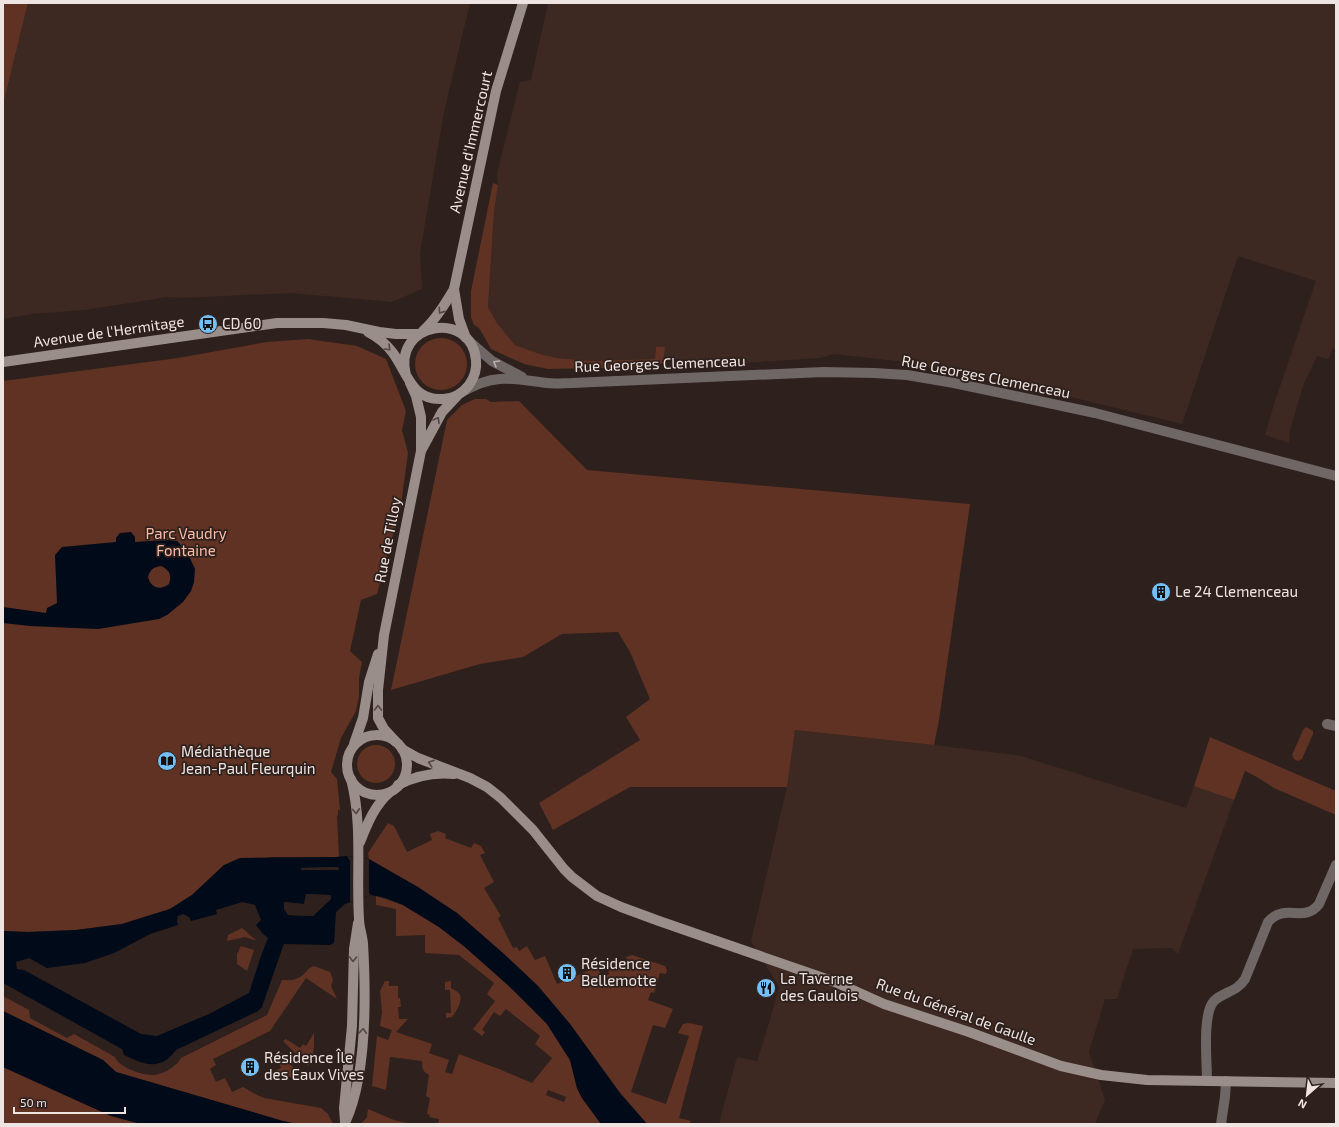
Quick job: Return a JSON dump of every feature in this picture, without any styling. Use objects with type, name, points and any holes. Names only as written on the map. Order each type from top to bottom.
[{"type":"main road","name":"Avenue d'Immercourt","points":[[421,333],[435,319],[454,289],[496,91],[523,3]]},
{"type":"main road","name":"Avenue d'Immercourt","points":[[454,289],[459,319],[468,340]]},
{"type":"main road","name":"Avenue de l'Hermitage","points":[[3,362],[277,323],[323,323],[346,325],[396,334],[421,333]]},
{"type":"main road","points":[[363,329],[376,336],[392,352],[408,379],[419,393],[432,399],[447,399],[462,392],[470,383],[476,370],[475,355],[468,340],[454,330],[446,328],[436,327],[421,333],[412,340],[406,352],[404,366],[408,379]]},
{"type":"main road","name":"Rue de Tilloy","points":[[399,745],[384,729],[378,715],[378,690],[384,635],[421,451],[421,417],[416,396],[408,379]]},
{"type":"main road","name":"Rue de Tilloy","points":[[421,451],[442,412],[462,392]]},
{"type":"main road","name":"Rue de Tilloy","points":[[353,747],[363,718],[369,682],[384,635]]},
{"type":"main road","points":[[345,1124],[352,1110],[360,1063],[364,975],[358,898],[359,844],[355,798],[347,765],[349,754],[353,747],[361,740],[371,736],[382,735],[399,745],[406,760],[406,768],[403,779],[382,800],[372,815],[359,844]]},
{"type":"main road","name":"Rue du Général de Gaulle","points":[[399,745],[418,758],[480,783],[501,798],[533,830],[564,869],[581,885],[597,896],[621,907],[824,978],[884,1004],[969,1032],[1062,1066],[1089,1073],[1147,1080],[1336,1083]]},
{"type":"main road","name":"Rue du Général de Gaulle","points":[[394,788],[410,779],[433,774],[462,775]]},
{"type":"main road","points":[[351,779],[357,787],[366,792],[380,795],[394,788]]},
{"type":"street","points":[[468,340],[492,361],[526,379]]},
{"type":"street","name":"Rue Georges Clemenceau","points":[[526,379],[548,383],[572,383],[823,372],[906,375],[954,383],[1095,413],[1336,476]]},
{"type":"street","points":[[462,392],[477,384],[500,378],[526,379]]},
{"type":"street","points":[[1207,1081],[1206,1024],[1209,1008],[1218,998],[1241,985],[1268,922],[1272,918],[1284,912],[1305,913],[1316,908],[1336,865]]},
{"type":"street","points":[[1220,1124],[1225,1097],[1226,1081]]},
{"type":"shaded area","points":[[28,3],[470,3],[444,112],[420,253],[422,289],[392,302],[291,293],[183,298],[168,297],[85,310],[32,314],[3,319],[3,105]]},
{"type":"shaded area","points":[[548,3],[1336,3],[1336,350],[1332,348],[1329,359],[1317,356],[1303,386],[1290,430],[1289,443],[1265,435],[1274,404],[1316,281],[1238,256],[1182,424],[1025,386],[904,362],[834,354],[820,358],[730,364],[664,357],[664,347],[656,347],[656,359],[593,361],[557,358],[540,354],[515,345],[497,323],[488,307],[494,212],[498,185],[497,174],[520,82],[531,80]]},
{"type":"shaded area","points":[[795,730],[1021,756],[1186,808],[1194,786],[1234,800],[1178,954],[1172,948],[1133,949],[1117,999],[1105,999],[1089,1052],[1105,1100],[1095,1124],[719,1124],[737,1057],[757,1061],[779,987],[751,941],[787,787]]},
{"type":"green space","points":[[3,3],[28,3],[3,105]]},
{"type":"green space","points":[[493,183],[498,185],[494,212],[488,307],[497,323],[515,345],[540,354],[557,358],[593,361],[655,359],[656,347],[665,347],[663,363],[653,367],[548,369],[524,364],[491,349],[479,328],[474,325],[471,317],[471,291]]},
{"type":"green space","points":[[436,338],[446,338],[460,345],[467,359],[467,369],[460,383],[446,390],[436,390],[426,386],[419,379],[415,369],[415,359],[419,349],[426,342]]},
{"type":"green space","name":"Parc Vaudry Fontaine","points":[[308,339],[357,346],[386,359],[406,411],[402,430],[408,453],[400,512],[377,594],[361,600],[350,651],[362,662],[359,678],[359,696],[356,711],[341,738],[331,772],[337,779],[340,810],[338,810],[337,816],[339,857],[272,857],[224,865],[192,895],[170,909],[122,924],[76,930],[28,932],[3,931],[3,381],[178,358],[267,342]]},
{"type":"green space","points":[[475,399],[486,399],[491,402],[519,401],[587,470],[970,504],[939,720],[934,745],[795,730],[787,787],[630,787],[553,830],[539,803],[640,740],[626,717],[650,699],[630,652],[618,632],[562,634],[523,657],[480,664],[391,690],[447,420],[462,405]]},
{"type":"green space","points":[[1306,727],[1313,731],[1313,734],[1302,759],[1298,761],[1294,759],[1292,755],[1303,730]]},
{"type":"green space","points":[[1210,737],[1336,791],[1336,815],[1274,788],[1245,771],[1234,800],[1194,786]]},
{"type":"green space","points":[[372,745],[380,745],[390,750],[394,757],[394,771],[390,778],[380,783],[372,783],[362,778],[360,775],[357,768],[357,760],[362,750],[365,748]]},
{"type":"green space","points":[[388,823],[394,826],[407,852],[432,840],[430,834],[438,831],[446,834],[445,838],[471,848],[474,843],[481,846],[485,853],[480,855],[494,882],[484,888],[501,916],[498,918],[513,948],[517,947],[519,951],[527,946],[535,960],[545,956],[557,984],[597,967],[602,977],[609,974],[608,971],[628,963],[626,957],[632,955],[665,966],[667,970],[666,974],[660,973],[654,993],[651,992],[648,1000],[673,1009],[665,1028],[653,1025],[631,1092],[666,1104],[689,1036],[678,1033],[683,1024],[689,1023],[703,1026],[679,1118],[691,1121],[689,1124],[647,1124],[620,1093],[570,1024],[538,986],[457,913],[369,859],[368,853]]},
{"type":"green space","points":[[376,896],[403,905],[439,927],[465,947],[523,999],[547,1024],[570,1060],[577,1088],[582,1098],[601,1124],[438,1124],[439,1119],[429,1117],[430,1115],[427,1114],[430,1098],[426,1096],[429,1075],[423,1069],[422,1061],[390,1057],[386,1090],[372,1086],[377,1036],[388,1040],[392,1030],[380,1026],[382,1012],[380,991],[385,981],[389,981],[389,986],[398,986],[398,998],[400,998],[401,1007],[398,1007],[399,1019],[408,1019],[396,1032],[432,1044],[429,1053],[449,1060],[445,1072],[452,1074],[459,1054],[532,1083],[552,1058],[535,1044],[540,1036],[506,1009],[500,1016],[494,1012],[482,1030],[485,1032],[482,1036],[473,1029],[495,1001],[487,994],[494,983],[459,955],[425,953],[425,935],[396,936],[396,909],[376,905]],"holes":[[[548,1090],[566,1097],[564,1102],[546,1095]]]},
{"type":"green space","points":[[242,928],[257,941],[245,937],[227,941],[228,935]]},
{"type":"green space","points":[[241,946],[254,950],[247,971],[237,964],[237,954]]},
{"type":"green space","points":[[314,966],[330,972],[333,980],[331,986],[337,999],[306,978],[270,1031],[213,1059],[216,1065],[210,1069],[216,1082],[225,1078],[232,1092],[243,1087],[264,1098],[321,1108],[328,1114],[333,1124],[297,1124],[283,1121],[116,1072],[103,1060],[3,1011],[3,996],[29,1010],[30,1018],[67,1038],[74,1034],[115,1057],[122,1065],[134,1071],[154,1075],[165,1072],[175,1066],[181,1058],[267,1015],[282,980],[296,979]]},
{"type":"green space","points":[[451,981],[451,988],[459,993],[461,999],[459,1006],[452,1017],[446,1018],[446,1013],[451,1013],[450,990],[445,990],[445,982]]},
{"type":"green space","points":[[314,1033],[313,1055],[308,1066],[283,1041],[286,1039],[300,1048],[303,1044],[306,1046]]},
{"type":"green space","points":[[279,1050],[300,1076],[287,1076],[274,1071],[281,1068],[279,1064],[284,1062]]},
{"type":"green space","points":[[3,1067],[111,1116],[141,1124],[3,1124]]},
{"type":"green space","points":[[368,1109],[394,1120],[412,1124],[361,1124],[367,1117]]},
{"type":"water","points":[[131,532],[135,537],[135,542],[168,540],[177,541],[186,550],[195,569],[194,582],[191,591],[183,602],[167,615],[159,619],[98,629],[30,626],[3,623],[3,607],[46,613],[47,608],[57,603],[55,555],[62,547],[116,542],[116,538],[120,533]],"holes":[[[161,566],[170,574],[170,578],[169,584],[159,588],[151,584],[148,577],[152,569]]]},
{"type":"water","points":[[347,856],[369,859],[418,887],[457,913],[538,986],[570,1024],[620,1093],[647,1124],[601,1124],[582,1098],[577,1088],[570,1060],[547,1024],[509,986],[465,947],[439,927],[403,905],[386,898],[371,895],[345,904],[336,912],[334,943],[330,945],[284,944],[262,1007],[258,1011],[176,1050],[170,1057],[158,1063],[145,1063],[124,1055],[122,1049],[3,983],[3,931],[28,932],[76,930],[122,924],[170,909],[192,895],[224,865],[240,858]],"holes":[[[338,867],[339,870],[301,869]],[[306,894],[331,895],[331,899],[313,916],[288,915],[284,909],[284,902],[304,904]],[[242,902],[255,905],[261,920],[256,925],[268,938],[249,993],[209,1014],[157,1036],[141,1034],[24,970],[17,969],[16,962],[29,958],[47,968],[85,963],[114,953],[150,934],[178,925],[178,916],[183,914],[189,917],[191,921],[217,914],[216,910]]]},
{"type":"water","points":[[3,1011],[103,1060],[116,1072],[297,1124],[141,1124],[111,1116],[3,1067]]},
{"type":"pier","points":[[347,856],[369,859],[369,893],[371,895],[350,902],[350,861]]},
{"type":"pier","points":[[338,867],[339,870],[301,870],[301,868]]},
{"type":"pier","points":[[306,894],[331,895],[331,899],[313,916],[288,915],[284,909],[284,902],[304,904]],"holes":[[[307,896],[329,898],[312,914],[289,913],[286,908],[286,904],[305,906]]]},
{"type":"place","name":"CD 60","points":[[208,324]]},
{"type":"place","name":"Le 24 Clemenceau","points":[[1161,592]]},
{"type":"place","name":"Médiathèque Jean-Paul Fleurquin","points":[[167,761]]},
{"type":"place","name":"Résidence Bellemotte","points":[[567,973]]},
{"type":"place","name":"La Taverne des Gaulois","points":[[766,988]]},
{"type":"place","name":"Résidence Île des Eaux Vives","points":[[250,1067]]}]
